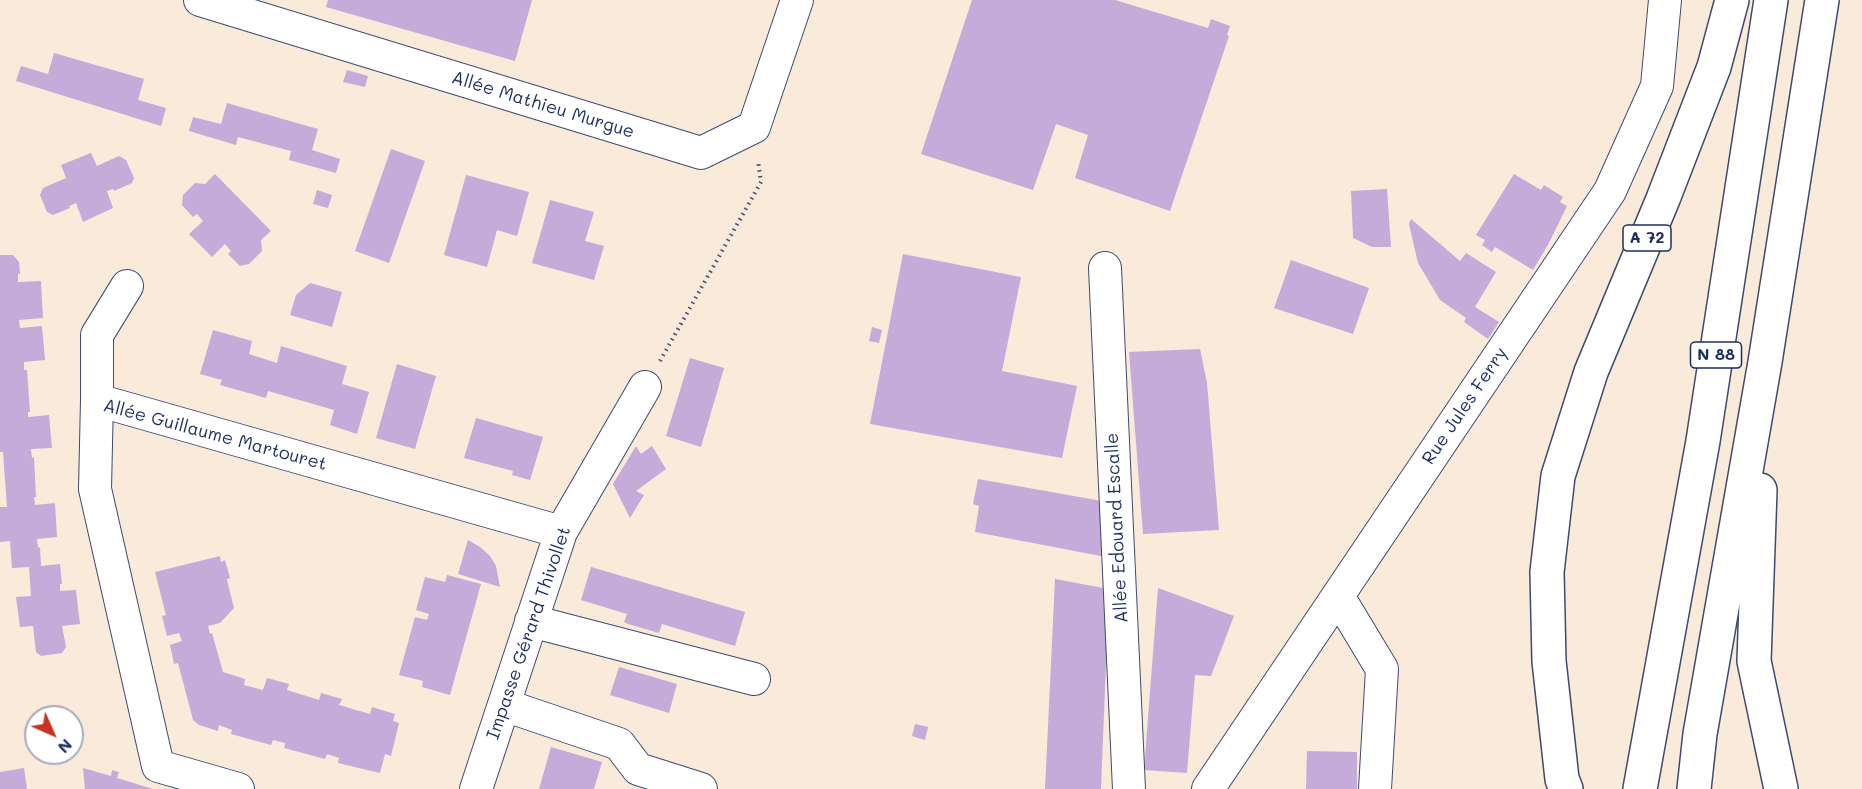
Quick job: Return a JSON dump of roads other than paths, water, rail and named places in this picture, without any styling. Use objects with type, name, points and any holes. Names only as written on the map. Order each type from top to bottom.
[{"type":"highway","name":"A 72","points":[[1566,789],[1562,779],[1549,661],[1547,572],[1558,476],[1591,372],[1663,199],[1714,67],[1732,0]]},
{"type":"highway","name":"N 88","points":[[1640,789],[1703,441],[1771,0]]},
{"type":"highway","name":"N 88","points":[[1694,789],[1702,723],[1765,362],[1822,0]]},
{"type":"highway","points":[[1765,362],[1754,661],[1781,789]]},
{"type":"street","name":"Allée Mathieu Murgue","points":[[200,0],[701,153],[754,128],[797,0]]},
{"type":"street","name":"Rue Jules Ferry","points":[[1208,789],[1610,190],[1657,86],[1665,0]]},
{"type":"street","name":"Allée Edouard Escalle","points":[[1105,268],[1130,789]]},
{"type":"street","points":[[97,400],[98,335],[127,286]]},
{"type":"street","name":"Impasse Gérard Thivollet","points":[[476,789],[561,532],[645,387]]},
{"type":"street","name":"Allée Guillaume Martouret","points":[[238,789],[158,766],[95,489],[97,400],[561,532]]},
{"type":"street","points":[[1338,596],[1382,669],[1375,789]]},
{"type":"street","points":[[531,621],[754,679]]},
{"type":"street","points":[[504,705],[619,744],[638,769],[701,789]]}]
